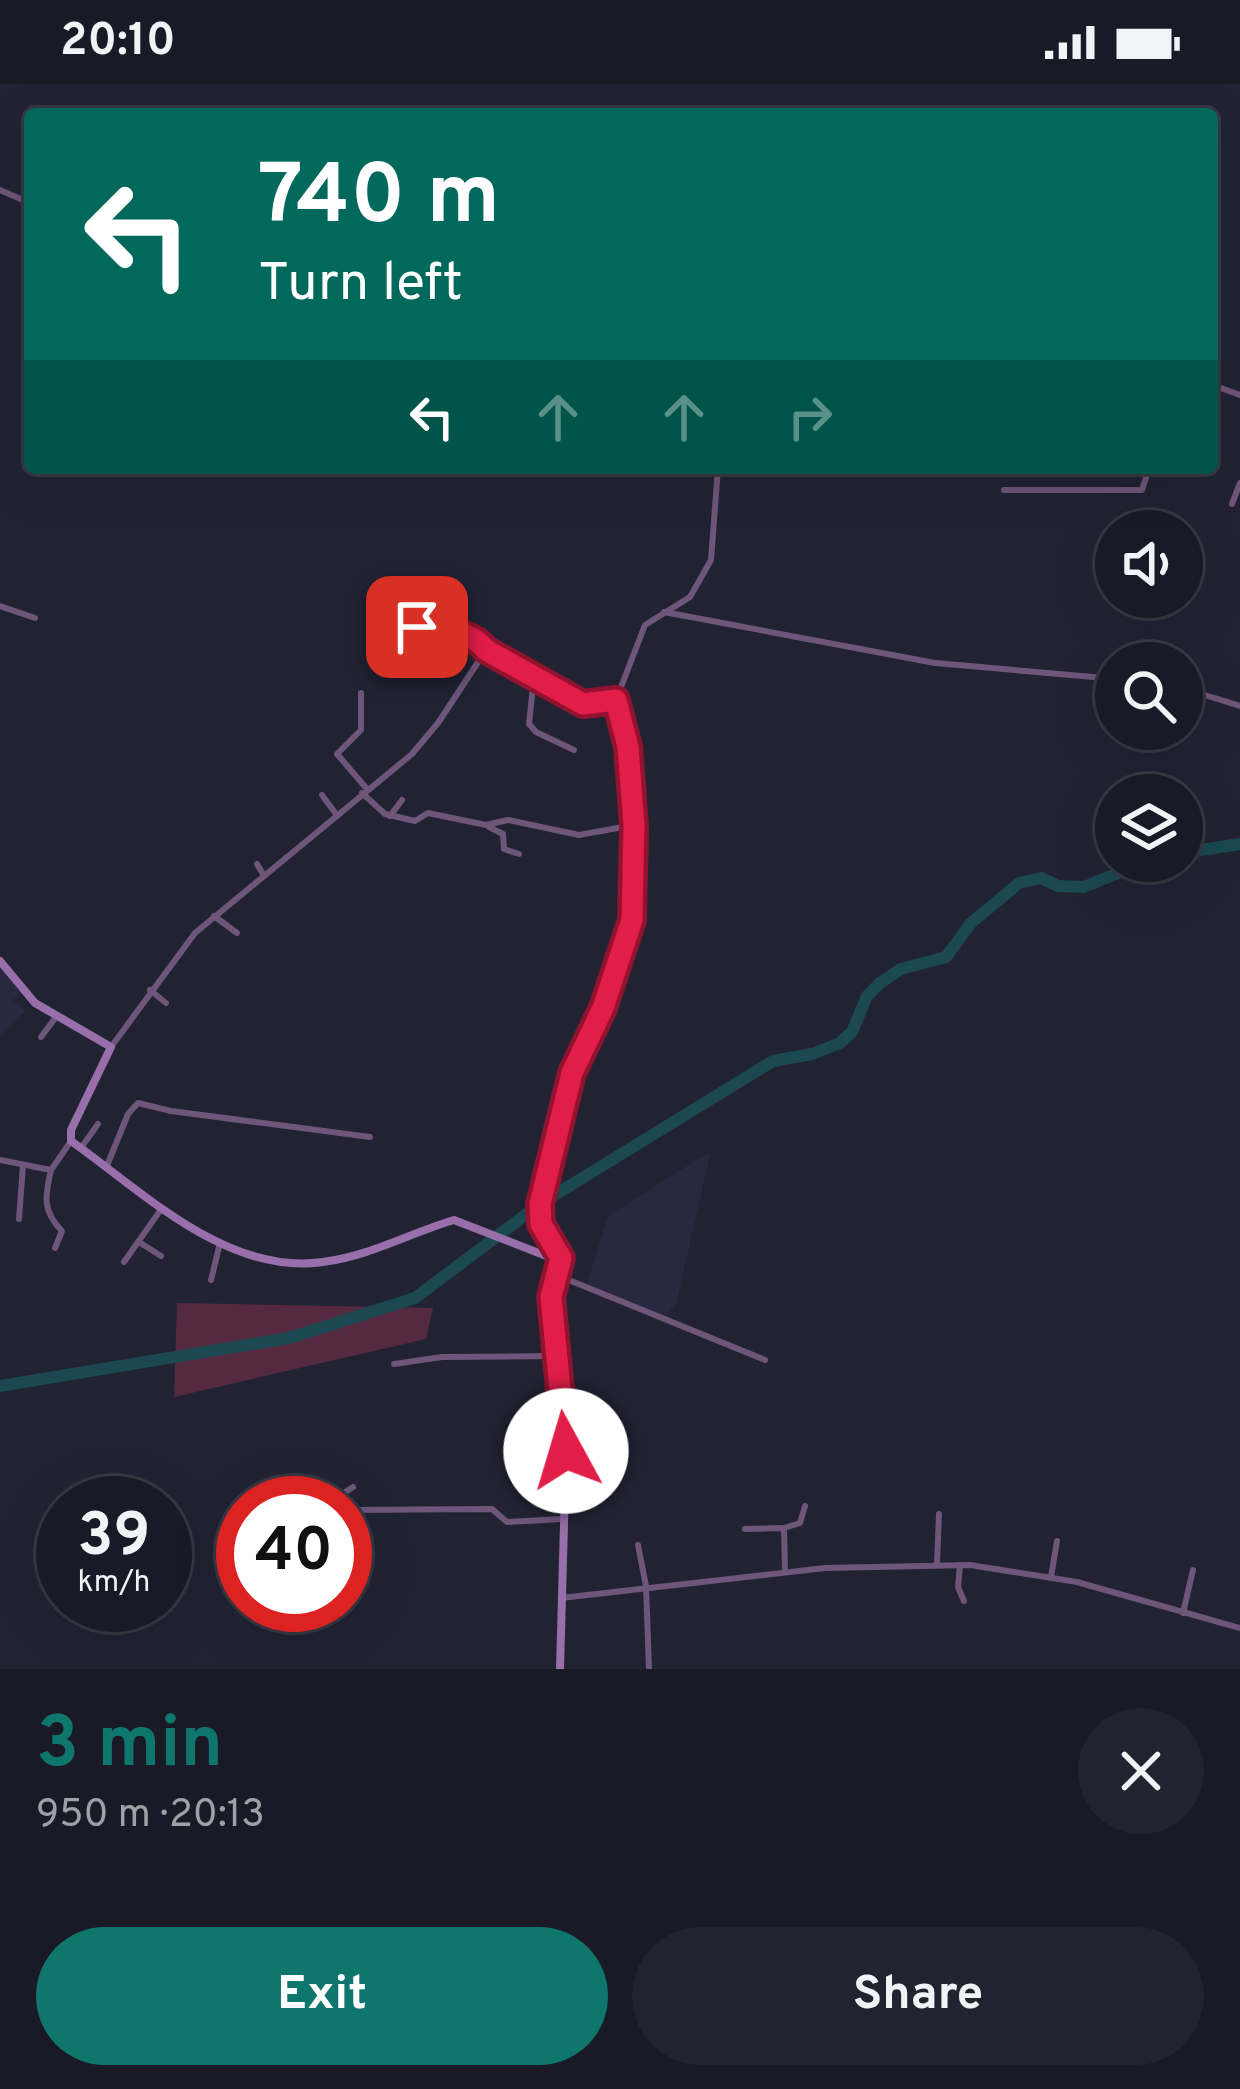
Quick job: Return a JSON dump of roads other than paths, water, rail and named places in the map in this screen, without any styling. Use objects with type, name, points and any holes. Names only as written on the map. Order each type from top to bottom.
[{"type":"street","points":[[551,1289],[559,1276],[561,1258],[541,1224],[540,1204],[572,1073],[603,1008],[632,920],[634,825],[628,747],[616,700],[645,625],[689,597],[711,560],[718,474]]},
{"type":"street","points":[[1004,490],[1142,490],[1147,474]]},
{"type":"street","points":[[1232,504],[1240,483]]},
{"type":"street","points":[[0,606],[35,618]]},
{"type":"street","points":[[664,612],[947,665],[1095,677]]},
{"type":"street","points":[[417,627],[436,632],[450,629],[479,641],[486,650],[583,704],[616,700]]},
{"type":"street","points":[[55,1248],[62,1231],[49,1216],[45,1200],[51,1170],[71,1141],[71,1130],[111,1047],[149,990],[181,947],[214,916],[412,754],[486,650]]},
{"type":"street","points":[[534,677],[529,724],[574,751]]},
{"type":"street","points":[[361,693],[360,733],[337,754],[364,791],[389,816],[417,821],[428,813],[486,825],[503,834],[504,849],[519,854]]},
{"type":"street","points":[[1203,695],[1240,706]]},
{"type":"street","points":[[322,795],[336,814]]},
{"type":"street","points":[[389,816],[402,800]]},
{"type":"street","points":[[486,825],[508,820],[579,835],[634,825]]},
{"type":"street","points":[[256,864],[263,874]]},
{"type":"street","points":[[214,916],[237,933]]},
{"type":"street","points":[[0,961],[28,997],[111,1047]]},
{"type":"street","points":[[149,990],[166,1003]]},
{"type":"street","points":[[41,1037],[56,1017]]},
{"type":"street","points":[[106,1168],[128,1114],[138,1103],[171,1112],[370,1137]]},
{"type":"street","points":[[81,1148],[98,1124]]},
{"type":"street","points":[[71,1141],[162,1208],[220,1243],[274,1258],[313,1263],[366,1253],[457,1220],[553,1263],[551,1289],[565,1439],[560,1669]]},
{"type":"street","points":[[0,1160],[51,1170]]},
{"type":"street","points":[[19,1220],[23,1165]]},
{"type":"street","points":[[124,1262],[162,1208]]},
{"type":"street","points":[[140,1242],[161,1256]]},
{"type":"street","points":[[212,1280],[220,1243]]},
{"type":"street","points":[[559,1276],[765,1360]]},
{"type":"street","points":[[394,1364],[442,1357],[556,1356]]},
{"type":"street","points":[[519,1447],[565,1439]]},
{"type":"street","points":[[745,1529],[800,1523],[805,1506]]},
{"type":"street","points":[[372,1507],[492,1509],[507,1522],[562,1519]]},
{"type":"street","points":[[937,1564],[939,1514]]},
{"type":"street","points":[[784,1528],[785,1571]]},
{"type":"street","points":[[1051,1577],[1057,1541]]},
{"type":"street","points":[[638,1546],[646,1586],[649,1669]]},
{"type":"street","points":[[561,1598],[785,1571],[959,1564],[1051,1577],[1240,1628]]},
{"type":"street","points":[[959,1564],[958,1587],[964,1601]]},
{"type":"street","points":[[1183,1612],[1192,1570]]},
{"type":"waterway","points":[[1203,850],[1240,844]]},
{"type":"waterway","points":[[0,1386],[289,1338],[415,1298],[540,1204],[773,1061],[840,1043],[852,1032],[867,996],[880,983],[901,969],[946,957],[971,923],[1019,883],[1041,878],[1058,886],[1084,887],[1096,882]]}]
